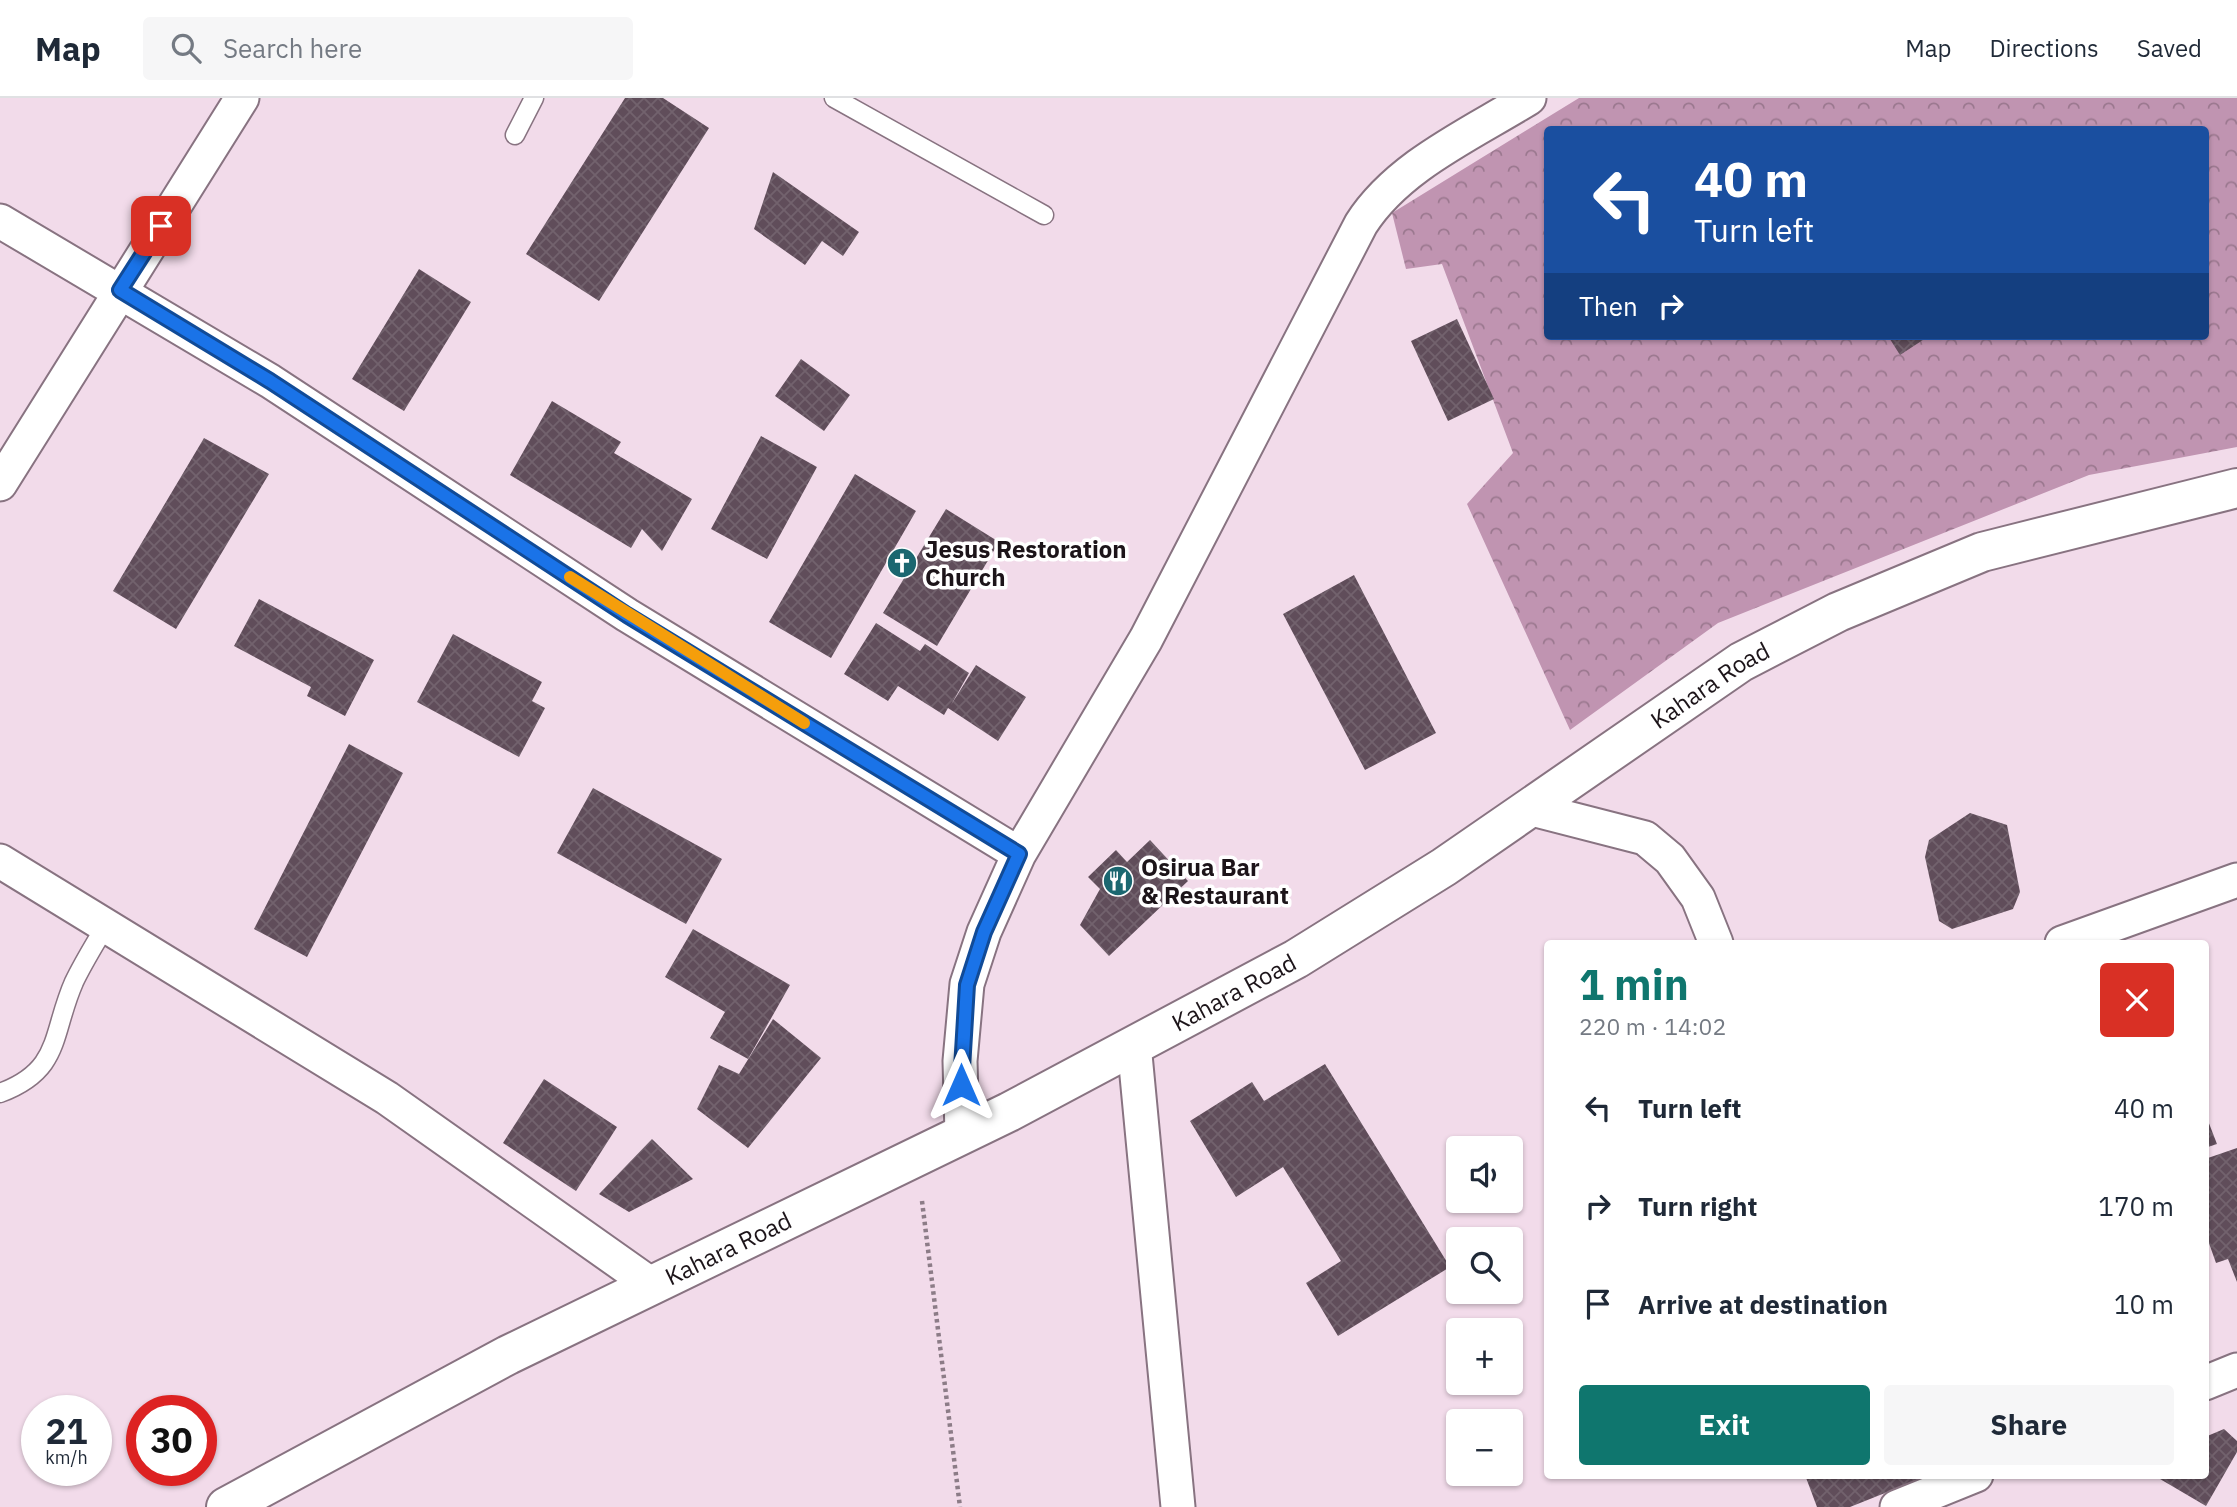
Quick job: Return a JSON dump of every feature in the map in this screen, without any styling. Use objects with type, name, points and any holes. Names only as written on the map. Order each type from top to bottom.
[{"type":"street","points":[[0,484],[242,98]]},
{"type":"street","points":[[962,1134],[960,1060],[967,985],[984,932],[1019,854],[1146,639],[1376,201],[1399,180],[1529,98]]},
{"type":"street","points":[[0,222],[120,290],[270,381],[627,615],[1019,854]]},
{"type":"street","name":"Kahara Road","points":[[226,1507],[508,1354],[649,1283],[962,1134],[1296,959],[1373,914],[1741,662],[1838,612],[1982,552],[2237,488]]},
{"type":"street","points":[[1528,808],[1645,838],[1670,859],[1698,898],[1715,940]]},
{"type":"street","points":[[0,861],[387,1098],[649,1283]]},
{"type":"street","points":[[2070,940],[2237,880]]},
{"type":"street","points":[[1134,1044],[1178,1507]]},
{"type":"street","points":[[2209,1381],[2237,1370]]},
{"type":"street","points":[[1897,1507],[1966,1479]]},
{"type":"lane","points":[[515,135],[534,98]]},
{"type":"lane","points":[[834,98],[1044,215]]},
{"type":"lane","points":[[5,1087],[31,1079],[51,1053],[75,981],[106,925]]},
{"type":"path","points":[[916,1154],[960,1507]]},
{"type":"green space","points":[[1579,98],[2237,98],[2237,447],[2089,475],[1718,623],[1570,730],[1467,504],[1513,453],[1442,264],[1406,269],[1392,213]]},
{"type":"building","points":[[625,98],[663,98],[709,128],[599,301],[526,254]]},
{"type":"building","points":[[773,172],[859,232],[843,256],[822,241],[805,265],[754,229]]},
{"type":"building","points":[[419,269],[471,302],[404,411],[352,379]]},
{"type":"building","points":[[1457,319],[1494,399],[1448,421],[1411,341]]},
{"type":"building","points":[[1891,340],[1923,340],[1900,355]]},
{"type":"building","points":[[801,359],[850,395],[824,431],[775,396]]},
{"type":"building","points":[[552,401],[621,442],[614,453],[692,499],[662,551],[642,529],[631,548],[510,475]]},
{"type":"building","points":[[761,436],[817,467],[767,559],[711,529]]},
{"type":"building","points":[[204,438],[269,474],[176,629],[113,591]]},
{"type":"building","points":[[855,474],[916,511],[831,658],[769,622]]},
{"type":"building","points":[[946,509],[999,542],[937,646],[883,613]]},
{"type":"building","points":[[1354,575],[1436,733],[1365,770],[1283,614]]},
{"type":"building","points":[[259,599],[374,660],[345,716],[307,696],[311,687],[234,646]]},
{"type":"building","points":[[876,623],[920,651],[925,644],[969,673],[951,705],[976,665],[1026,697],[998,741],[948,708],[944,715],[898,686],[888,701],[844,674]]},
{"type":"building","points":[[453,634],[542,682],[532,701],[545,708],[519,757],[417,702]]},
{"type":"building","points":[[349,744],[403,773],[307,957],[254,929]]},
{"type":"building","points":[[593,788],[722,859],[686,924],[557,853]]},
{"type":"building","points":[[1970,813],[2007,825],[2020,892],[2013,909],[1952,929],[1939,921],[1925,857],[1929,840]]},
{"type":"building","points":[[1150,840],[1188,881],[1109,956],[1080,925],[1100,889],[1088,877],[1116,850],[1127,862]]},
{"type":"building","points":[[693,929],[790,985],[748,1059],[710,1038],[725,1012],[665,977]]},
{"type":"building","points":[[773,1019],[821,1058],[748,1148],[697,1109],[719,1065],[739,1074]]},
{"type":"building","points":[[1325,1064],[1446,1261],[1446,1269],[1338,1336],[1306,1283],[1341,1261],[1283,1167],[1236,1197],[1190,1121],[1252,1082],[1264,1101]]},
{"type":"building","points":[[544,1079],[617,1127],[576,1191],[503,1143]]},
{"type":"building","points":[[2209,1123],[2217,1144],[2209,1147]]},
{"type":"building","points":[[652,1139],[693,1179],[629,1212],[599,1194]]},
{"type":"building","points":[[2237,1148],[2237,1282],[2228,1259],[2216,1263],[2209,1243],[2209,1158]]},
{"type":"building","points":[[2224,1429],[2237,1441],[2237,1452],[2206,1506],[2160,1479],[2209,1479],[2209,1435]]},
{"type":"building","points":[[1806,1479],[1920,1479],[1850,1507],[1817,1507]]},
{"type":"slow traffic","points":[[570,577],[804,723]]},
{"type":"place","name":"Jesus Restoration Church","points":[[902,563]]},
{"type":"place","name":"Osirua Bar & Restaurant","points":[[1118,881]]},
{"type":"route","points":[[161,226],[120,290],[270,381],[627,615],[1019,854],[984,932],[967,985],[960,1060],[961,1085]]}]
